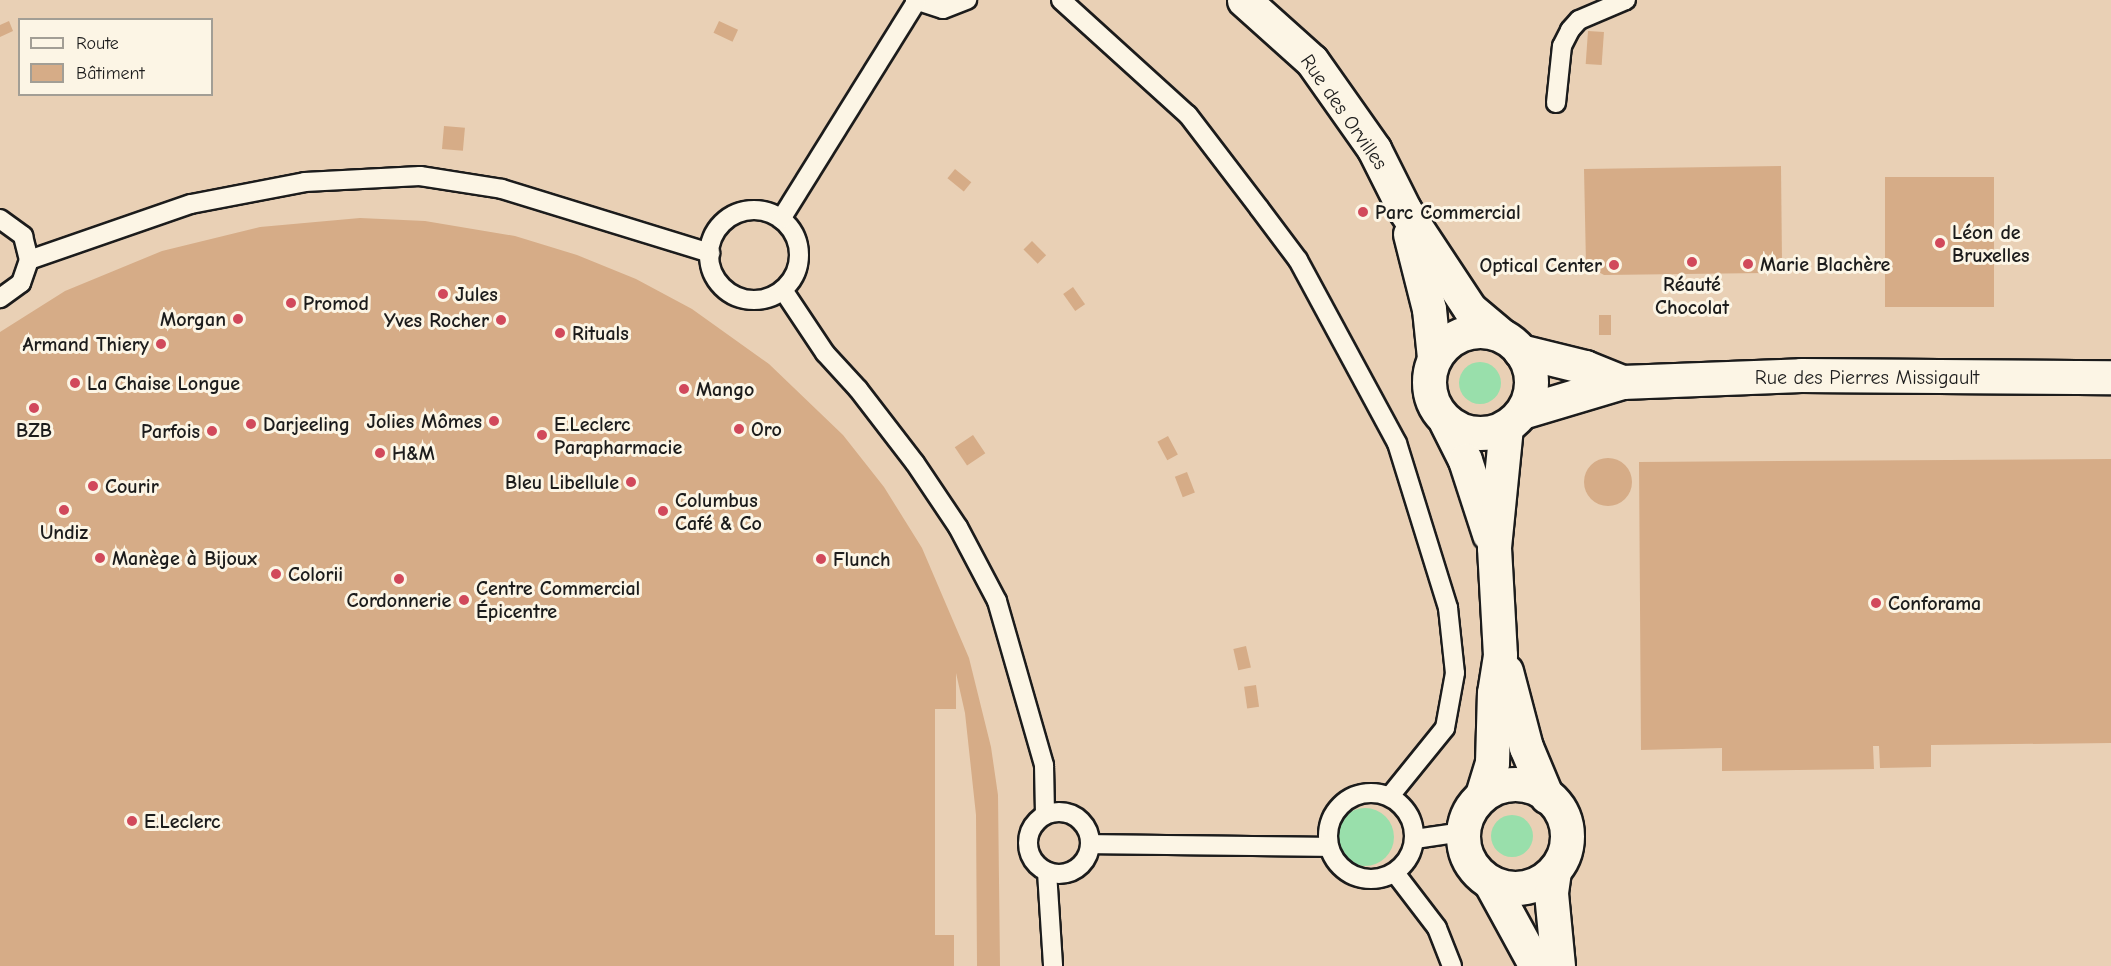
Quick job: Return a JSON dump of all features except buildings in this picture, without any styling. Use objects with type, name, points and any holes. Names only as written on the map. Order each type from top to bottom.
[{"type":"street","name":"Rue des Orvilles","points":[[1244,0],[1312,61],[1374,149],[1404,209],[1470,309],[1510,343]]},
{"type":"street","name":"Rue des Orvilles","points":[[1404,209],[1429,309],[1434,357]]},
{"type":"street","points":[[1494,547],[1465,460],[1446,422],[1437,411],[1429,391],[1429,370],[1434,357],[1456,336],[1471,331],[1510,343],[1527,362],[1531,388],[1514,419],[1494,547],[1500,655],[1494,693],[1492,763],[1482,795],[1471,807],[1463,832],[1466,855],[1474,869],[1490,882],[1536,966]]},
{"type":"street","name":"Rue des Pierres Missigault","points":[[1510,343],[1585,367],[1622,382]]},
{"type":"street","name":"Rue des Pierres Missigault","points":[[1514,419],[1622,382],[1802,375],[2111,377]]},
{"type":"street","points":[[1446,422],[1469,433],[1495,432],[1514,419]]},
{"type":"street","points":[[1500,655],[1526,747],[1547,797],[1564,821],[1567,838],[1554,871],[1551,893],[1558,966]]},
{"type":"street","points":[[1482,795],[1512,784],[1529,786],[1547,797]]},
{"type":"street","points":[[1490,882],[1522,888],[1554,871]]},
{"type":"lane","points":[[781,219],[916,1],[943,9],[967,0]]},
{"type":"lane","points":[[1061,0],[1188,115],[1259,208],[1298,260],[1396,443],[1448,608],[1455,673],[1445,729],[1390,796]]},
{"type":"lane","points":[[1556,103],[1562,46],[1590,0]]},
{"type":"lane","points":[[1579,20],[1626,0]]},
{"type":"lane","points":[[29,260],[190,204],[305,182],[420,176],[502,189],[710,253]]},
{"type":"lane","points":[[756,210],[781,219],[797,241],[799,254],[798,268],[783,290],[755,300],[728,291],[717,281],[710,253],[716,233],[729,218],[756,210]]},
{"type":"lane","points":[[0,219],[23,236],[29,260],[21,283],[0,298]]},
{"type":"lane","points":[[783,290],[825,353],[915,463],[958,526],[997,601],[1044,765],[1045,814]]},
{"type":"lane","points":[[1362,793],[1390,796],[1409,814],[1415,839],[1405,864],[1395,873],[1369,880],[1355,877],[1339,865],[1329,847],[1331,819],[1349,798],[1362,793]]},
{"type":"lane","points":[[1066,812],[1076,816],[1084,824],[1090,844],[1083,862],[1076,869],[1057,874],[1047,872],[1032,859],[1027,839],[1030,829],[1045,814],[1066,812]]},
{"type":"lane","points":[[1415,839],[1463,832]]},
{"type":"lane","points":[[1090,844],[1329,847]]},
{"type":"lane","points":[[1047,872],[1053,966]]},
{"type":"lane","points":[[1395,873],[1437,928],[1452,966]]},
{"type":"shaded area","points":[[0,0],[2111,0],[2111,966],[0,966]]},
{"type":"green space","points":[[1480,362],[1488,363],[1495,368],[1500,375],[1500,391],[1495,398],[1488,403],[1480,404],[1472,403],[1465,398],[1460,391],[1459,383],[1460,375],[1465,368],[1472,363]]},
{"type":"green space","points":[[1365,808],[1376,810],[1389,821],[1394,837],[1392,848],[1381,861],[1365,866],[1354,864],[1341,853],[1336,837],[1338,826],[1349,813]]},
{"type":"green space","points":[[1512,815],[1527,821],[1533,836],[1527,851],[1512,857],[1497,851],[1491,836],[1497,821]]},
{"type":"place","name":"Parc Commercial","points":[[1363,212]]},
{"type":"place","name":"Léon de Bruxelles","points":[[1940,243]]},
{"type":"place","name":"Réauté Chocolat","points":[[1692,262]]},
{"type":"place","name":"Marie Blachère","points":[[1748,264]]},
{"type":"place","name":"Optical Center","points":[[1614,265]]},
{"type":"place","name":"Jules","points":[[443,294]]},
{"type":"place","name":"Promod","points":[[291,303]]},
{"type":"place","name":"Morgan","points":[[238,319]]},
{"type":"place","name":"Yves Rocher","points":[[501,320]]},
{"type":"place","name":"Rituals","points":[[560,333]]},
{"type":"place","name":"Armand Thiery","points":[[161,344]]},
{"type":"place","name":"La Chaise Longue","points":[[75,383]]},
{"type":"place","name":"Mango","points":[[684,389]]},
{"type":"place","name":"BZB","points":[[34,408]]},
{"type":"place","name":"Jolies Mômes","points":[[494,421]]},
{"type":"place","name":"Darjeeling","points":[[251,424]]},
{"type":"place","name":"Oro","points":[[739,429]]},
{"type":"place","name":"Parfois","points":[[212,431]]},
{"type":"place","name":"E.Leclerc Parapharmacie","points":[[542,435]]},
{"type":"place","name":"H&M","points":[[380,453]]},
{"type":"place","name":"Bleu Libellule","points":[[631,482]]},
{"type":"place","name":"Courir","points":[[93,486]]},
{"type":"place","name":"Undiz","points":[[64,510]]},
{"type":"place","name":"Columbus Café & Co","points":[[663,511]]},
{"type":"place","name":"Manège à Bijoux","points":[[100,558]]},
{"type":"place","name":"Flunch","points":[[821,559]]},
{"type":"place","name":"Colorii","points":[[276,574]]},
{"type":"place","name":"Cordonnerie","points":[[399,579]]},
{"type":"place","name":"Centre Commercial Épicentre","points":[[464,600]]},
{"type":"place","name":"Conforama","points":[[1876,603]]},
{"type":"place","name":"E.Leclerc","points":[[132,821]]}]
